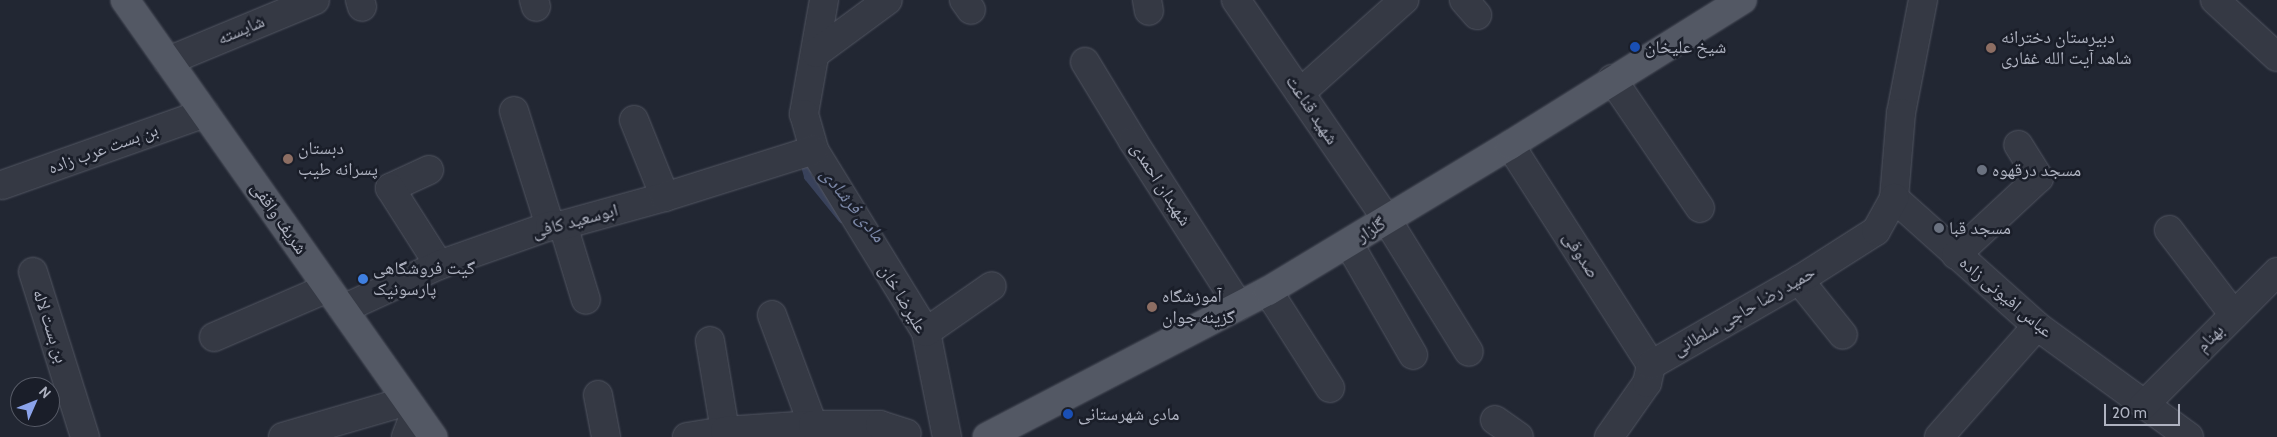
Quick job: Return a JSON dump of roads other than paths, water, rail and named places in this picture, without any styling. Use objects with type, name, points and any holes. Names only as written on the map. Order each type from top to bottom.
[{"type":"main road","name":"شریف واقفی","points":[[125,0],[335,298],[410,417],[433,437]]},
{"type":"main road","name":"گلزار","points":[[987,437],[1268,291],[1349,244],[1742,0]]},
{"type":"street","name":"علیرضا خان","points":[[824,0],[804,114],[814,150],[926,332],[947,437]]},
{"type":"street","points":[[816,53],[888,0]]},
{"type":"street","name":"شهید قناعت","points":[[1236,0],[1387,220],[1469,352]]},
{"type":"street","points":[[1894,198],[1901,113],[1922,0]]},
{"type":"street","points":[[2215,0],[2277,57]]},
{"type":"street","name":"شایسته","points":[[168,61],[308,1]]},
{"type":"street","points":[[1300,93],[1391,4]]},
{"type":"street","name":"شهیدان احمدی","points":[[1085,62],[1133,141],[1239,306]]},
{"type":"street","points":[[1612,79],[1700,208]]},
{"type":"street","points":[[514,111],[556,226],[586,300]]},
{"type":"street","name":"بن بست عرب زاده","points":[[2,185],[205,113]]},
{"type":"street","points":[[634,120],[665,197]]},
{"type":"street","name":"صدوقی","points":[[1510,145],[1651,365]]},
{"type":"street","points":[[1956,255],[2039,178],[2018,145]]},
{"type":"street","name":"ابوسعید کافی","points":[[214,337],[556,226],[665,197],[814,150]]},
{"type":"street","points":[[429,170],[390,188],[439,265]]},
{"type":"street","name":"عباس افیونی زاده","points":[[1894,198],[2037,326],[2189,437]]},
{"type":"street","name":"حمید رضا حاجی سلطانی","points":[[1651,365],[1799,280],[1876,231],[1894,198]]},
{"type":"street","points":[[2169,230],[2234,315]]},
{"type":"street","points":[[1349,244],[1413,355]]},
{"type":"street","name":"بن بست لاله","points":[[33,272],[86,437]]},
{"type":"street","name":"بهنام","points":[[2144,405],[2277,272]]},
{"type":"street","points":[[1799,280],[1843,334]]},
{"type":"street","points":[[926,332],[992,286]]},
{"type":"street","points":[[1268,291],[1330,388]]},
{"type":"street","points":[[772,315],[813,425]]},
{"type":"street","points":[[1939,437],[2037,326]]},
{"type":"street","points":[[710,341],[725,431]]},
{"type":"street","points":[[1609,437],[1647,383],[1651,365]]},
{"type":"street","points":[[598,395],[606,437]]},
{"type":"street","points":[[283,437],[410,417]]},
{"type":"street","points":[[1494,420],[1519,437]]},
{"type":"street","points":[[687,437],[725,431],[813,425],[880,425],[907,434]]},
{"type":"waterway","name":"مادی فرشادی","points":[[803,159],[808,177],[842,219]]},
{"type":"place","name":"شیخ علیخان","points":[[1635,47]]},
{"type":"place","name":"دبیرستان دخترانه شاهد آیت الله غفاری","points":[[1991,48]]},
{"type":"place","name":"دبستان پسرانه طیب","points":[[288,159]]},
{"type":"place","name":"مسجد درقهوه","points":[[1982,170]]},
{"type":"place","name":"مسجد قبا","points":[[1939,228]]},
{"type":"place","name":"گیت فروشگاهی پارسونیک","points":[[363,279]]},
{"type":"place","name":"آموزشگاه گزینه جوان","points":[[1152,307]]},
{"type":"place","name":"مادی شهرستانی","points":[[1068,414]]}]
